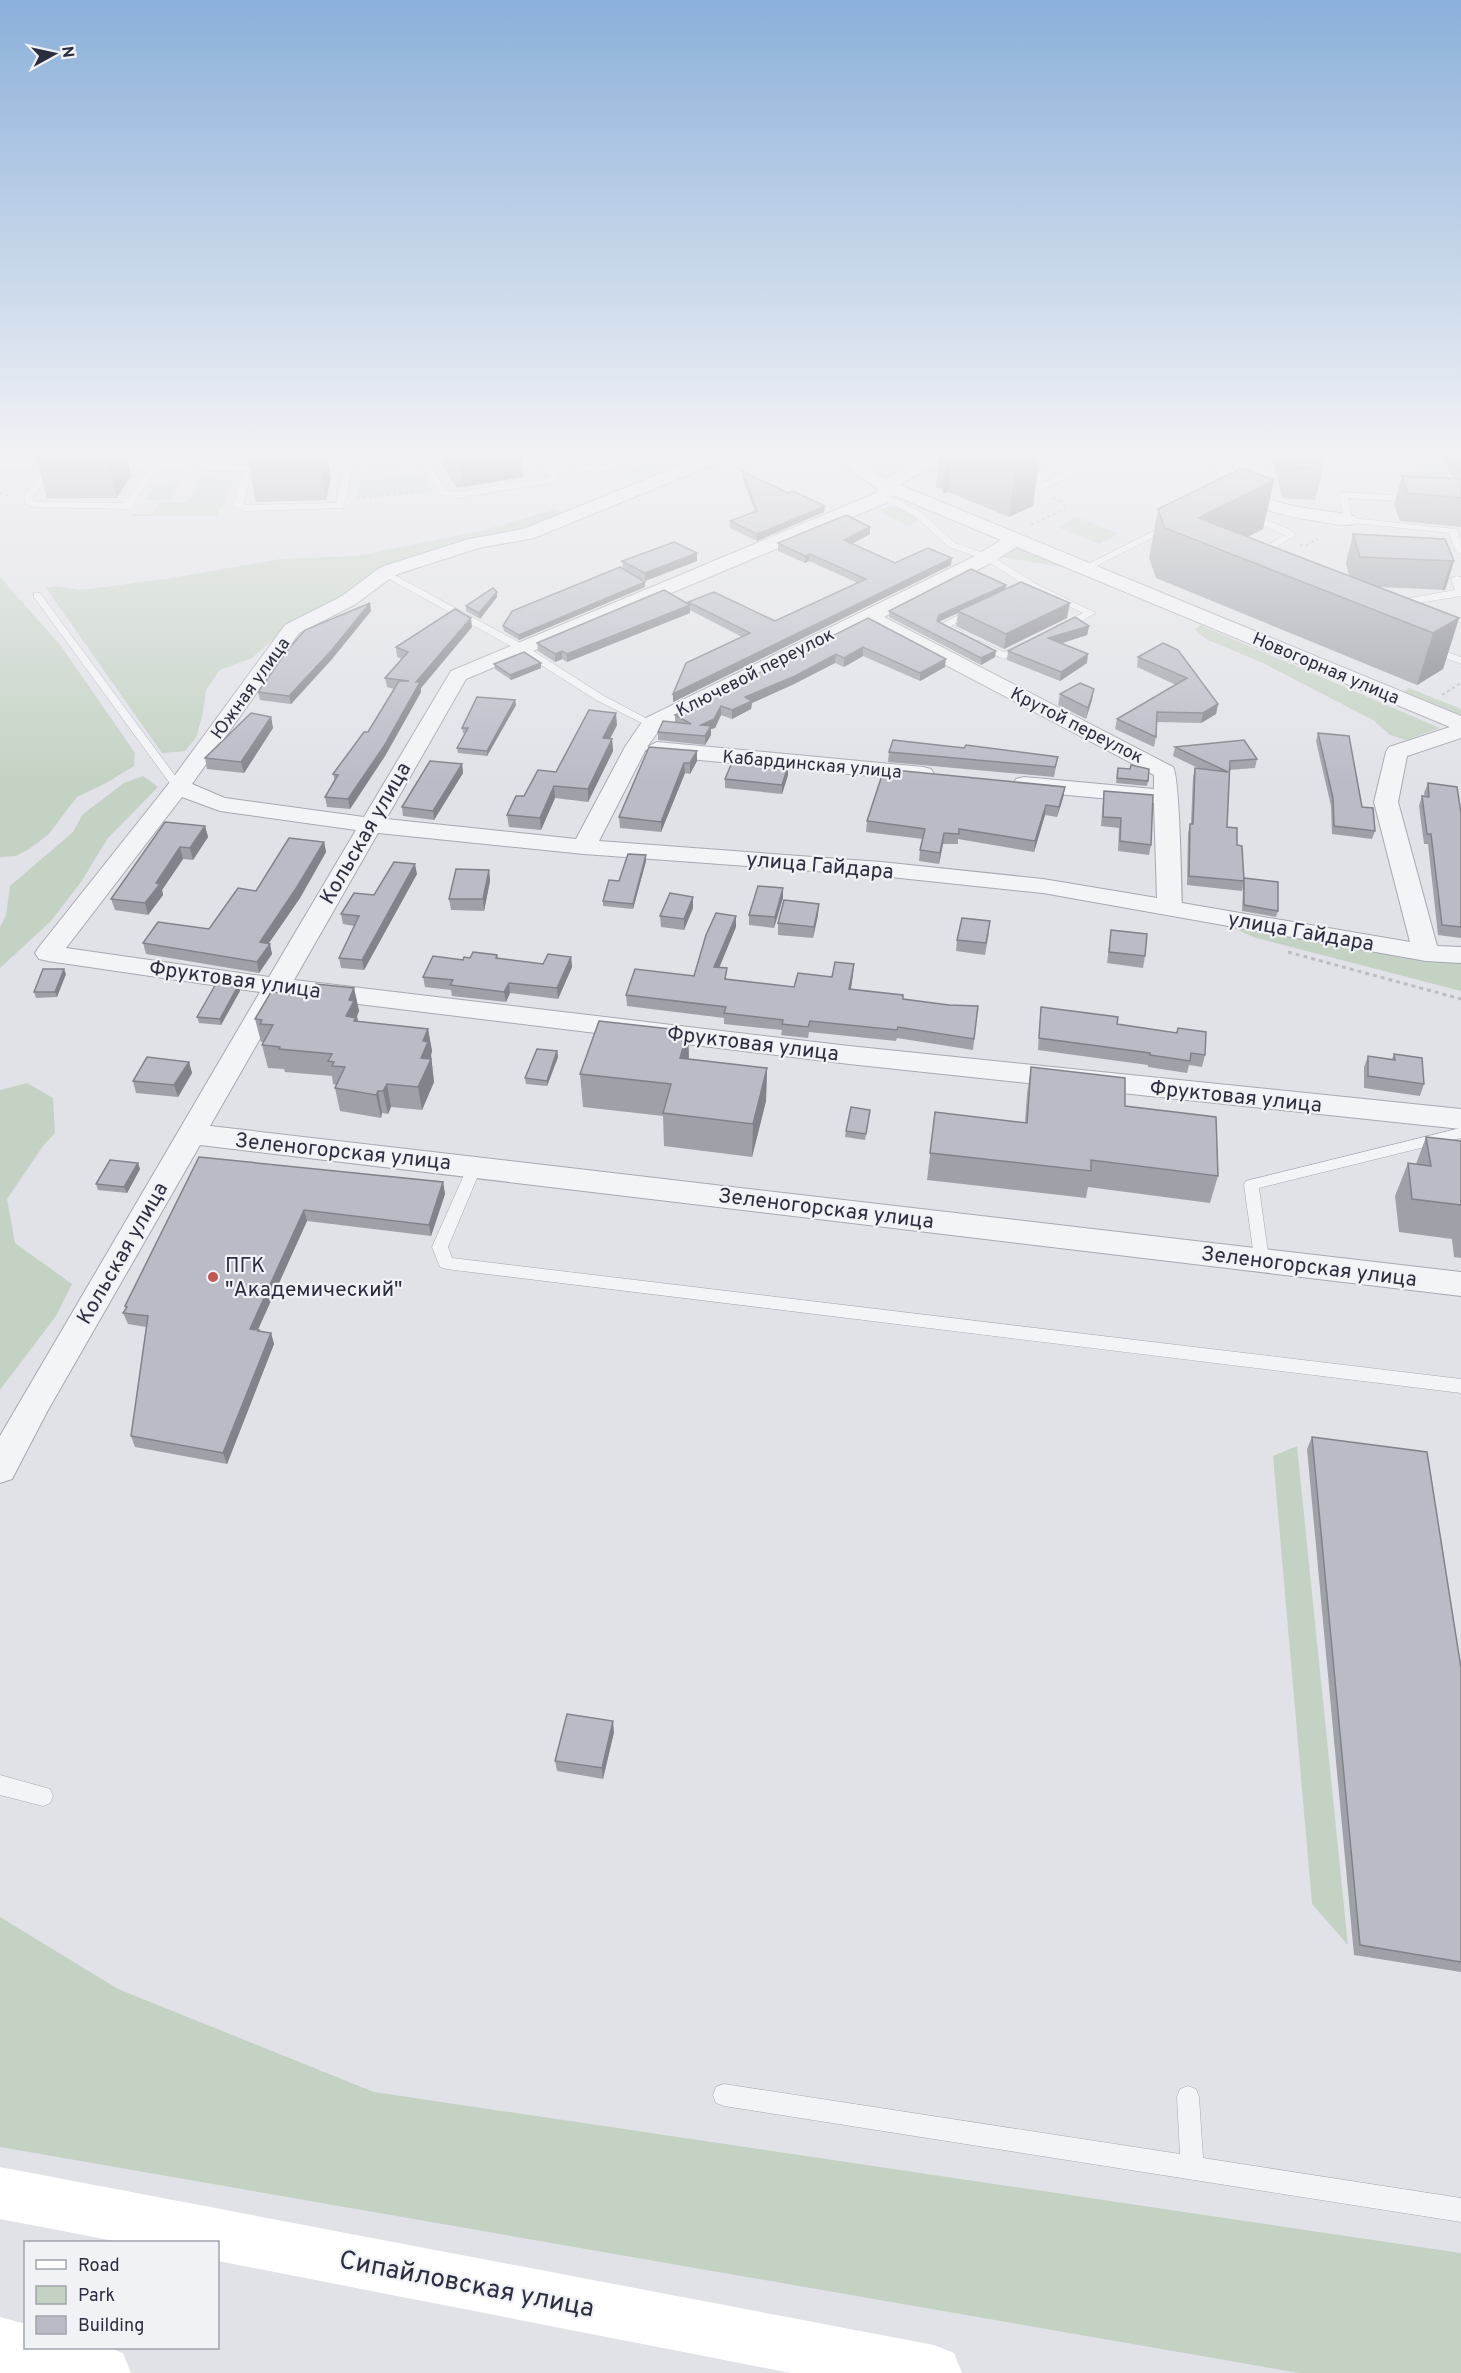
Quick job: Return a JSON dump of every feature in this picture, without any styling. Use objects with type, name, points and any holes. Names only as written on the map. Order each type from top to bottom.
[{"type":"main road","name":"Сипайловская улица","points":[[0,2193],[934,2373]]},
{"type":"main road","points":[[0,2345],[103,2373]]},
{"type":"street","name":"Южная улица","points":[[48,953],[178,787],[292,629],[349,600],[385,573],[419,562]]},
{"type":"street","name":"Кольская улица","points":[[0,1469],[36,1401],[458,675],[723,562]]},
{"type":"street","name":"Ключевой переулок","points":[[584,847],[636,747],[652,723],[977,562]]},
{"type":"street","name":"Новогорная улица","points":[[1074,562],[1461,724]]},
{"type":"street","name":"Крутой переулок","points":[[867,616],[1165,772],[1170,908]]},
{"type":"street","points":[[1426,952],[1411,904],[1386,802],[1396,752],[1461,731]]},
{"type":"street","name":"Кабардинская улица","points":[[636,747],[943,776]]},
{"type":"street","points":[[1002,782],[1167,797]]},
{"type":"street","name":"улица Гайдара","points":[[178,787],[220,804],[369,825],[584,847],[916,873],[1043,886],[1426,952],[1461,955]]},
{"type":"street","name":"Фруктовая улица","points":[[48,953],[277,986],[849,1055],[1461,1119]]},
{"type":"street","name":"Зеленогорская улица","points":[[191,1134],[1461,1284]]},
{"type":"lane","points":[[993,562],[1026,587],[1091,613],[1052,632]]},
{"type":"lane","points":[[1085,568],[1098,562]]},
{"type":"lane","points":[[385,573],[520,647],[600,698],[652,723]]},
{"type":"lane","points":[[1383,606],[1461,592],[1456,579],[1461,580]]},
{"type":"lane","points":[[37,595],[178,787]]},
{"type":"lane","points":[[982,608],[943,626],[1004,656],[1033,641]]},
{"type":"lane","points":[[1417,644],[1461,661]]},
{"type":"lane","points":[[1261,1260],[1251,1185],[1461,1133]]},
{"type":"lane","points":[[475,1166],[440,1247],[446,1263],[1461,1386]]},
{"type":"lane","points":[[0,1785],[43,1796]]},
{"type":"lane","points":[[724,2095],[1461,2210]]},
{"type":"lane","points":[[1188,2097],[1192,2168]]},
{"type":"path","points":[[1437,698],[1461,683]]},
{"type":"path","points":[[1288,952],[1461,999]]},
{"type":"green space","points":[[264,562],[426,562],[350,591],[287,627],[252,658],[220,670],[206,690],[196,738],[185,751],[162,753],[46,588],[56,586],[81,590],[165,579]]},
{"type":"green space","points":[[1030,562],[1053,562],[1068,568]]},
{"type":"green space","points":[[0,577],[61,646],[135,753],[134,766],[77,797],[48,835],[16,856],[0,857]]},
{"type":"green space","points":[[1200,625],[1440,728],[1406,740],[1390,735],[1373,720],[1263,663],[1208,640],[1195,630]]},
{"type":"green space","points":[[1409,688],[1461,709],[1461,720],[1399,695]]},
{"type":"green space","points":[[143,776],[158,787],[108,838],[81,882],[51,921],[0,968],[0,927],[6,915],[10,886],[73,832],[83,814],[124,783]]},
{"type":"green space","points":[[1223,923],[1461,960],[1461,991],[1253,937]]},
{"type":"green space","points":[[27,1083],[53,1098],[55,1133],[43,1146],[7,1199],[15,1243],[72,1284],[56,1316],[0,1390],[0,1090]]},
{"type":"green space","points":[[1297,1446],[1348,1945],[1312,1904],[1273,1456]]},
{"type":"green space","points":[[0,1917],[118,1989],[374,2092],[1461,2253],[1461,2373],[1299,2373],[0,2147]]},
{"type":"building","points":[[623,562],[674,562],[645,573]]},
{"type":"building","points":[[827,562],[944,562],[673,694],[686,663],[750,633],[688,602],[714,592],[775,621],[866,579]]},
{"type":"building","points":[[1251,562],[1312,562],[1459,618],[1433,633]]},
{"type":"building","points":[[620,567],[645,582],[519,635],[503,626],[512,611]]},
{"type":"building","points":[[971,569],[1006,585],[939,615],[937,621],[996,651],[981,658],[889,611]]},
{"type":"building","points":[[1021,582],[1070,603],[1006,634],[958,611]]},
{"type":"building","points":[[493,588],[497,592],[479,613],[466,606]]},
{"type":"building","points":[[664,590],[690,605],[567,654],[562,651],[555,654],[537,643]]},
{"type":"building","points":[[370,603],[331,651],[289,696],[258,692],[286,652],[305,630]]},
{"type":"building","points":[[455,609],[471,618],[416,682],[420,682],[384,746],[348,799],[325,797],[338,775],[333,774],[364,732],[368,732],[399,681],[409,681],[385,678],[408,652],[396,647]]},
{"type":"building","points":[[1075,617],[1089,626],[1048,638],[1088,654],[1061,672],[1008,651]]},
{"type":"building","points":[[868,618],[946,659],[920,673],[863,647],[844,658],[836,654],[795,676],[745,697],[752,701],[732,710],[721,706],[714,719],[701,725],[711,726],[705,736],[658,732],[663,721],[691,724],[675,715]]},
{"type":"building","points":[[1163,643],[1178,650],[1218,704],[1203,713],[1157,712],[1156,737],[1117,719],[1187,678],[1138,657]]},
{"type":"building","points":[[524,652],[541,663],[510,675],[494,664]]},
{"type":"building","points":[[1080,683],[1094,689],[1088,708],[1060,694]]},
{"type":"building","points":[[477,697],[515,700],[487,751],[457,748],[468,728],[462,728]]},
{"type":"building","points":[[589,710],[616,713],[603,738],[612,739],[588,789],[554,786],[540,818],[507,815],[516,796],[524,796],[538,770],[556,772]]},
{"type":"building","points":[[251,713],[271,717],[241,762],[205,758]]},
{"type":"building","points":[[1318,733],[1349,736],[1362,807],[1373,808],[1375,831],[1334,826],[1333,798]]},
{"type":"building","points":[[893,740],[964,748],[966,745],[1058,757],[1055,767],[889,752]]},
{"type":"building","points":[[1244,740],[1257,759],[1230,761],[1227,827],[1237,828],[1237,845],[1242,846],[1244,881],[1189,876],[1190,824],[1193,824],[1195,768],[1228,772],[1175,747]]},
{"type":"building","points":[[649,747],[697,751],[690,763],[684,763],[661,822],[619,817]]},
{"type":"building","points":[[733,760],[788,766],[782,785],[725,779]]},
{"type":"building","points":[[430,761],[462,764],[433,811],[402,807]]},
{"type":"building","points":[[1131,765],[1149,769],[1148,781],[1117,778],[1118,768],[1130,769]]},
{"type":"building","points":[[884,769],[1065,787],[1059,807],[1046,805],[1035,841],[959,829],[959,834],[944,833],[940,853],[920,850],[925,829],[867,821]]},
{"type":"building","points":[[1428,783],[1457,787],[1461,813],[1461,927],[1442,925],[1431,834],[1427,834],[1422,796],[1429,797]]},
{"type":"building","points":[[1104,791],[1153,795],[1151,845],[1120,841],[1121,818],[1103,817]]},
{"type":"building","points":[[165,822],[205,826],[190,848],[180,847],[156,883],[160,884],[145,903],[111,899]]},
{"type":"building","points":[[289,838],[324,842],[260,942],[270,944],[257,962],[143,943],[158,922],[209,929],[238,888],[256,891]]},
{"type":"building","points":[[628,854],[646,855],[633,904],[603,901],[609,880],[619,881]]},
{"type":"building","points":[[394,862],[415,864],[362,960],[339,958],[359,916],[341,914],[354,893],[374,895]]},
{"type":"building","points":[[456,869],[489,870],[483,899],[449,899]]},
{"type":"building","points":[[1244,878],[1278,882],[1278,911],[1244,905]]},
{"type":"building","points":[[758,886],[783,888],[775,917],[749,915]]},
{"type":"building","points":[[670,893],[693,897],[684,919],[660,916]]},
{"type":"building","points":[[784,900],[819,904],[814,927],[778,923]]},
{"type":"building","points":[[716,913],[736,916],[714,967],[727,968],[725,979],[794,987],[798,973],[832,977],[835,962],[854,964],[849,989],[903,995],[903,999],[978,1006],[974,1039],[898,1027],[897,1030],[810,1021],[808,1027],[782,1024],[783,1020],[724,1013],[726,1007],[626,995],[635,969],[694,976],[706,935]]},
{"type":"building","points":[[962,918],[990,921],[986,943],[957,940]]},
{"type":"building","points":[[1111,930],[1147,934],[1145,956],[1109,952]]},
{"type":"building","points":[[473,952],[497,955],[496,958],[543,964],[548,954],[571,957],[557,988],[509,983],[504,992],[450,985],[453,980],[423,977],[433,956],[463,960],[464,957],[470,958]]},
{"type":"building","points":[[43,969],[64,969],[55,992],[34,992]]},
{"type":"building","points":[[217,982],[238,986],[220,1019],[197,1017]]},
{"type":"building","points":[[316,984],[354,988],[349,1000],[354,1001],[346,1016],[356,1018],[354,1021],[428,1029],[423,1041],[428,1042],[421,1058],[431,1059],[418,1087],[387,1084],[383,1091],[378,1091],[376,1095],[335,1088],[345,1067],[332,1066],[334,1062],[328,1061],[332,1054],[262,1045],[273,1025],[260,1024],[262,1020],[255,1019],[271,992],[305,995],[309,987],[314,988]]},
{"type":"building","points":[[1041,1007],[1118,1017],[1117,1024],[1177,1033],[1178,1028],[1206,1032],[1205,1055],[1191,1053],[1190,1061],[1150,1055],[1150,1053],[1039,1038]]},
{"type":"building","points":[[599,1021],[688,1031],[680,1058],[767,1068],[753,1124],[663,1113],[671,1084],[580,1074]]},
{"type":"building","points":[[537,1049],[557,1051],[547,1081],[525,1078]]},
{"type":"building","points":[[1394,1054],[1422,1058],[1424,1084],[1368,1076],[1368,1056],[1395,1060]]},
{"type":"building","points":[[147,1057],[189,1062],[174,1085],[133,1081]]},
{"type":"building","points":[[1031,1067],[1125,1078],[1125,1106],[1216,1117],[1218,1176],[1091,1160],[1091,1171],[930,1153],[935,1112],[1027,1123]]},
{"type":"building","points":[[851,1107],[870,1110],[866,1134],[846,1131]]},
{"type":"building","points":[[1426,1137],[1461,1141],[1461,1205],[1412,1199],[1408,1163],[1431,1166]]},
{"type":"building","name":"ПГК \"Академический\"","points":[[199,1157],[443,1182],[429,1225],[304,1210],[250,1329],[271,1333],[223,1453],[131,1436],[148,1316],[123,1313]]},
{"type":"building","points":[[110,1160],[138,1163],[124,1187],[96,1184]]},
{"type":"building","points":[[1312,1437],[1427,1452],[1461,1668],[1461,1962],[1360,1945]]},
{"type":"building","points":[[567,1714],[613,1721],[602,1768],[555,1761]]},
{"type":"place","name":"ПГК \"Академический\"","points":[[213,1277]]}]
